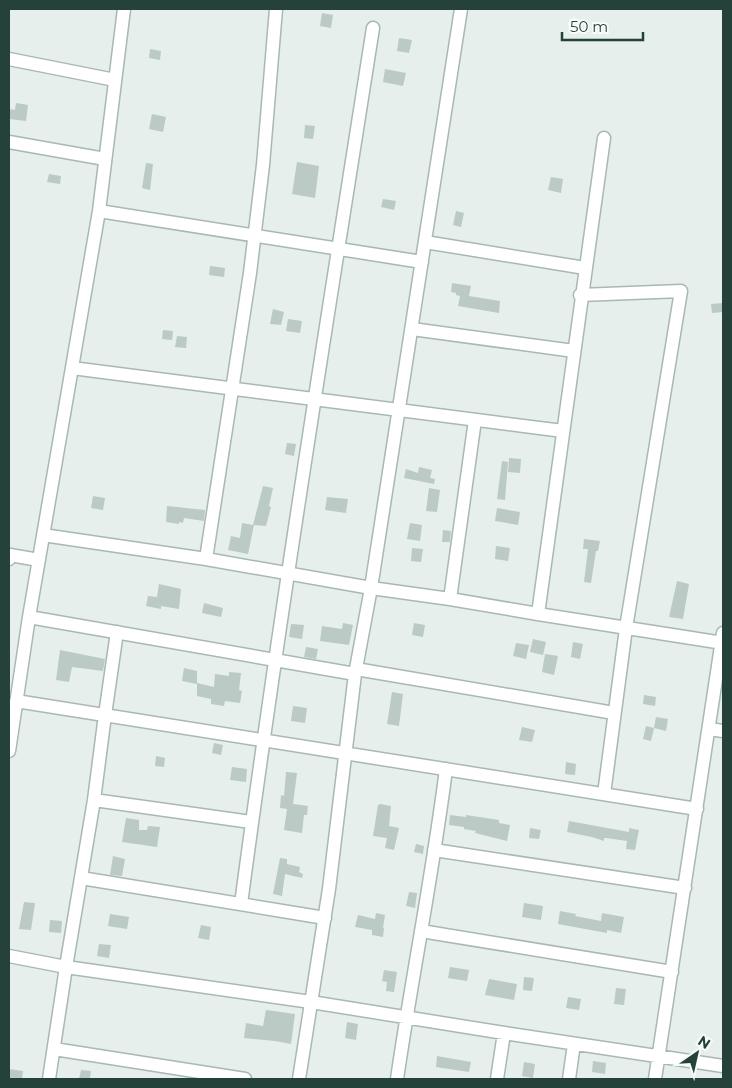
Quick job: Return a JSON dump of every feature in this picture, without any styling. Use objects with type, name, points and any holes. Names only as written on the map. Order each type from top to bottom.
[{"type":"street","points":[[9,751],[29,617],[99,211],[124,9]]},
{"type":"street","points":[[206,559],[255,236],[276,9]]},
{"type":"street","points":[[299,1079],[325,918],[356,671],[372,588],[461,9]]},
{"type":"street","points":[[241,904],[262,740],[372,28]]},
{"type":"street","points":[[9,59],[115,80]]},
{"type":"street","points":[[538,614],[604,138]]},
{"type":"street","points":[[9,142],[105,159]]},
{"type":"street","points":[[99,211],[422,262]]},
{"type":"street","points":[[425,242],[585,268]]},
{"type":"street","points":[[581,295],[681,291],[626,628],[604,794]]},
{"type":"street","points":[[412,329],[574,351]]},
{"type":"street","points":[[72,368],[563,431]]},
{"type":"street","points":[[450,599],[475,420]]},
{"type":"street","points":[[43,535],[206,559],[372,588],[626,628],[723,640],[655,1079]]},
{"type":"street","points":[[9,559],[10,555],[39,560]]},
{"type":"street","points":[[29,617],[275,660],[614,712]]},
{"type":"street","points":[[49,1079],[94,800],[117,632]]},
{"type":"street","points":[[16,701],[697,809]]},
{"type":"street","points":[[709,729],[723,732]]},
{"type":"street","points":[[397,1079],[446,769]]},
{"type":"street","points":[[94,800],[252,822]]},
{"type":"street","points":[[434,850],[684,888]]},
{"type":"street","points":[[81,878],[325,918]]},
{"type":"street","points":[[421,931],[672,972]]},
{"type":"street","points":[[9,956],[723,1066]]},
{"type":"street","points":[[497,1079],[504,1033]]},
{"type":"street","points":[[570,1079],[574,1044]]},
{"type":"street","points":[[54,1049],[245,1079]]},
{"type":"building","points":[[322,13],[333,15],[331,28],[320,26]]},
{"type":"building","points":[[399,38],[412,40],[409,53],[397,51]]},
{"type":"building","points":[[150,49],[161,51],[160,60],[149,58]]},
{"type":"building","points":[[385,69],[406,73],[403,86],[383,82]]},
{"type":"building","points":[[16,103],[28,105],[26,121],[9,119],[9,109],[15,110]]},
{"type":"building","points":[[152,114],[166,117],[163,132],[149,129]]},
{"type":"building","points":[[305,125],[315,126],[313,139],[304,138]]},
{"type":"building","points":[[297,162],[319,166],[315,198],[292,194]]},
{"type":"building","points":[[146,163],[153,164],[150,190],[142,188]]},
{"type":"building","points":[[49,174],[61,176],[60,184],[47,182]]},
{"type":"building","points":[[551,177],[563,179],[561,193],[548,190]]},
{"type":"building","points":[[383,199],[396,201],[394,210],[381,207]]},
{"type":"building","points":[[456,211],[464,213],[461,227],[453,225]]},
{"type":"building","points":[[210,266],[225,268],[224,277],[209,275]]},
{"type":"building","points":[[452,283],[471,286],[469,296],[500,301],[499,313],[458,306],[460,296],[451,292]]},
{"type":"building","points":[[723,303],[723,312],[712,313],[711,304]]},
{"type":"building","points":[[273,309],[284,312],[281,325],[270,324]]},
{"type":"building","points":[[288,319],[302,321],[300,333],[286,331]]},
{"type":"building","points":[[163,330],[173,331],[172,340],[162,339]]},
{"type":"building","points":[[177,336],[187,337],[186,348],[175,347]]},
{"type":"building","points":[[287,443],[296,444],[294,456],[285,454]]},
{"type":"building","points":[[509,458],[521,459],[520,473],[508,472]]},
{"type":"building","points":[[502,461],[508,462],[505,500],[497,499]]},
{"type":"building","points":[[419,467],[432,470],[430,478],[435,479],[434,484],[404,478],[406,469],[418,473]]},
{"type":"building","points":[[263,486],[273,488],[266,526],[254,525],[248,554],[228,550],[231,536],[240,538],[242,523],[253,525]]},
{"type":"building","points":[[429,488],[440,490],[437,512],[426,511]]},
{"type":"building","points":[[93,496],[105,498],[103,510],[91,508]]},
{"type":"building","points":[[327,497],[348,499],[346,513],[325,510]]},
{"type":"building","points":[[167,506],[205,510],[204,521],[184,518],[183,523],[179,522],[179,524],[166,522]]},
{"type":"building","points":[[497,508],[520,512],[518,525],[495,521]]},
{"type":"building","points":[[410,523],[422,525],[420,541],[407,539]]},
{"type":"building","points":[[443,530],[451,531],[450,542],[442,542]]},
{"type":"building","points":[[584,539],[600,541],[598,551],[596,551],[591,583],[584,582],[588,549],[583,549]]},
{"type":"building","points":[[496,546],[510,548],[508,561],[495,559]]},
{"type":"building","points":[[412,548],[423,549],[421,562],[411,561]]},
{"type":"building","points":[[677,581],[689,584],[683,619],[669,617]]},
{"type":"building","points":[[159,584],[181,589],[179,609],[161,606],[161,609],[146,606],[148,596],[157,597]]},
{"type":"building","points":[[204,603],[223,608],[221,617],[202,613]]},
{"type":"building","points":[[343,623],[353,625],[349,645],[320,641],[322,626],[342,629]]},
{"type":"building","points":[[414,623],[425,625],[423,637],[412,635]]},
{"type":"building","points":[[291,624],[304,625],[302,639],[289,637]]},
{"type":"building","points":[[533,639],[546,642],[543,655],[530,652]]},
{"type":"building","points":[[573,642],[583,644],[580,659],[571,657]]},
{"type":"building","points":[[516,643],[529,645],[526,659],[513,656]]},
{"type":"building","points":[[306,647],[318,649],[316,659],[304,657]]},
{"type":"building","points":[[60,650],[105,659],[103,671],[72,667],[69,682],[56,680]]},
{"type":"building","points":[[545,654],[558,656],[554,675],[542,672]]},
{"type":"building","points":[[184,668],[197,671],[197,684],[182,681]]},
{"type":"building","points":[[229,672],[241,673],[239,690],[242,691],[240,703],[225,701],[224,706],[211,704],[211,699],[197,696],[197,683],[214,687],[215,674],[229,676]]},
{"type":"building","points":[[392,692],[403,694],[399,726],[387,724]]},
{"type":"building","points":[[644,695],[656,697],[655,706],[643,704]]},
{"type":"building","points":[[293,706],[307,708],[305,723],[291,721]]},
{"type":"building","points":[[656,717],[668,719],[666,731],[654,728]]},
{"type":"building","points":[[646,726],[654,728],[651,741],[643,739]]},
{"type":"building","points":[[522,727],[535,730],[532,742],[519,740]]},
{"type":"building","points":[[214,743],[223,745],[221,755],[212,753]]},
{"type":"building","points":[[156,756],[165,758],[164,767],[155,766]]},
{"type":"building","points":[[566,762],[576,764],[575,775],[565,774]]},
{"type":"building","points":[[232,767],[247,769],[246,782],[230,780]]},
{"type":"building","points":[[286,772],[297,773],[293,804],[308,806],[307,815],[304,815],[302,833],[284,830],[287,809],[280,808],[281,795],[284,796]]},
{"type":"building","points":[[378,805],[391,806],[389,826],[399,828],[394,850],[385,848],[387,838],[373,836]]},
{"type":"building","points":[[450,815],[466,817],[466,815],[499,820],[499,823],[510,825],[507,841],[475,833],[476,831],[464,829],[464,827],[449,825]]},
{"type":"building","points":[[126,818],[139,820],[139,830],[147,830],[148,826],[160,827],[157,847],[122,842]]},
{"type":"building","points":[[569,821],[629,832],[629,828],[639,830],[635,850],[626,849],[627,841],[604,838],[604,841],[567,832]]},
{"type":"building","points":[[530,828],[541,830],[539,839],[529,838]]},
{"type":"building","points":[[416,844],[424,846],[423,854],[414,852]]},
{"type":"building","points":[[113,856],[125,859],[122,876],[110,875]]},
{"type":"building","points":[[280,858],[287,859],[287,864],[300,867],[299,872],[303,874],[302,878],[285,874],[282,896],[273,894]]},
{"type":"building","points":[[409,892],[417,893],[415,908],[406,906]]},
{"type":"building","points":[[24,902],[35,903],[31,930],[19,929]]},
{"type":"building","points":[[524,903],[543,906],[541,920],[522,917]]},
{"type":"building","points":[[560,911],[601,921],[602,913],[624,917],[621,933],[607,930],[607,933],[558,924]]},
{"type":"building","points":[[376,913],[385,915],[383,937],[372,935],[372,930],[355,927],[358,915],[375,919]]},
{"type":"building","points":[[110,914],[129,917],[127,929],[108,926]]},
{"type":"building","points":[[50,920],[62,921],[61,933],[49,932]]},
{"type":"building","points":[[201,925],[211,927],[209,940],[198,938]]},
{"type":"building","points":[[99,944],[111,945],[109,958],[97,956]]},
{"type":"building","points":[[450,967],[469,970],[467,981],[448,978]]},
{"type":"building","points":[[384,970],[397,972],[394,992],[386,991],[387,982],[382,981]]},
{"type":"building","points":[[524,977],[534,978],[532,991],[523,990]]},
{"type":"building","points":[[489,979],[517,984],[514,1000],[485,995]]},
{"type":"building","points":[[616,988],[626,989],[624,1005],[614,1004]]},
{"type":"building","points":[[568,997],[581,999],[579,1010],[566,1008]]},
{"type":"building","points":[[266,1010],[295,1014],[291,1044],[244,1038],[246,1023],[263,1026]]},
{"type":"building","points":[[347,1022],[358,1024],[356,1040],[345,1038]]},
{"type":"building","points":[[437,1056],[471,1062],[469,1072],[436,1067]]},
{"type":"building","points":[[593,1061],[606,1063],[605,1074],[592,1072]]},
{"type":"building","points":[[524,1062],[535,1064],[533,1078],[522,1076]]},
{"type":"building","points":[[9,1069],[23,1071],[22,1079],[9,1079]]},
{"type":"building","points":[[81,1070],[91,1071],[90,1079],[79,1079]]}]
